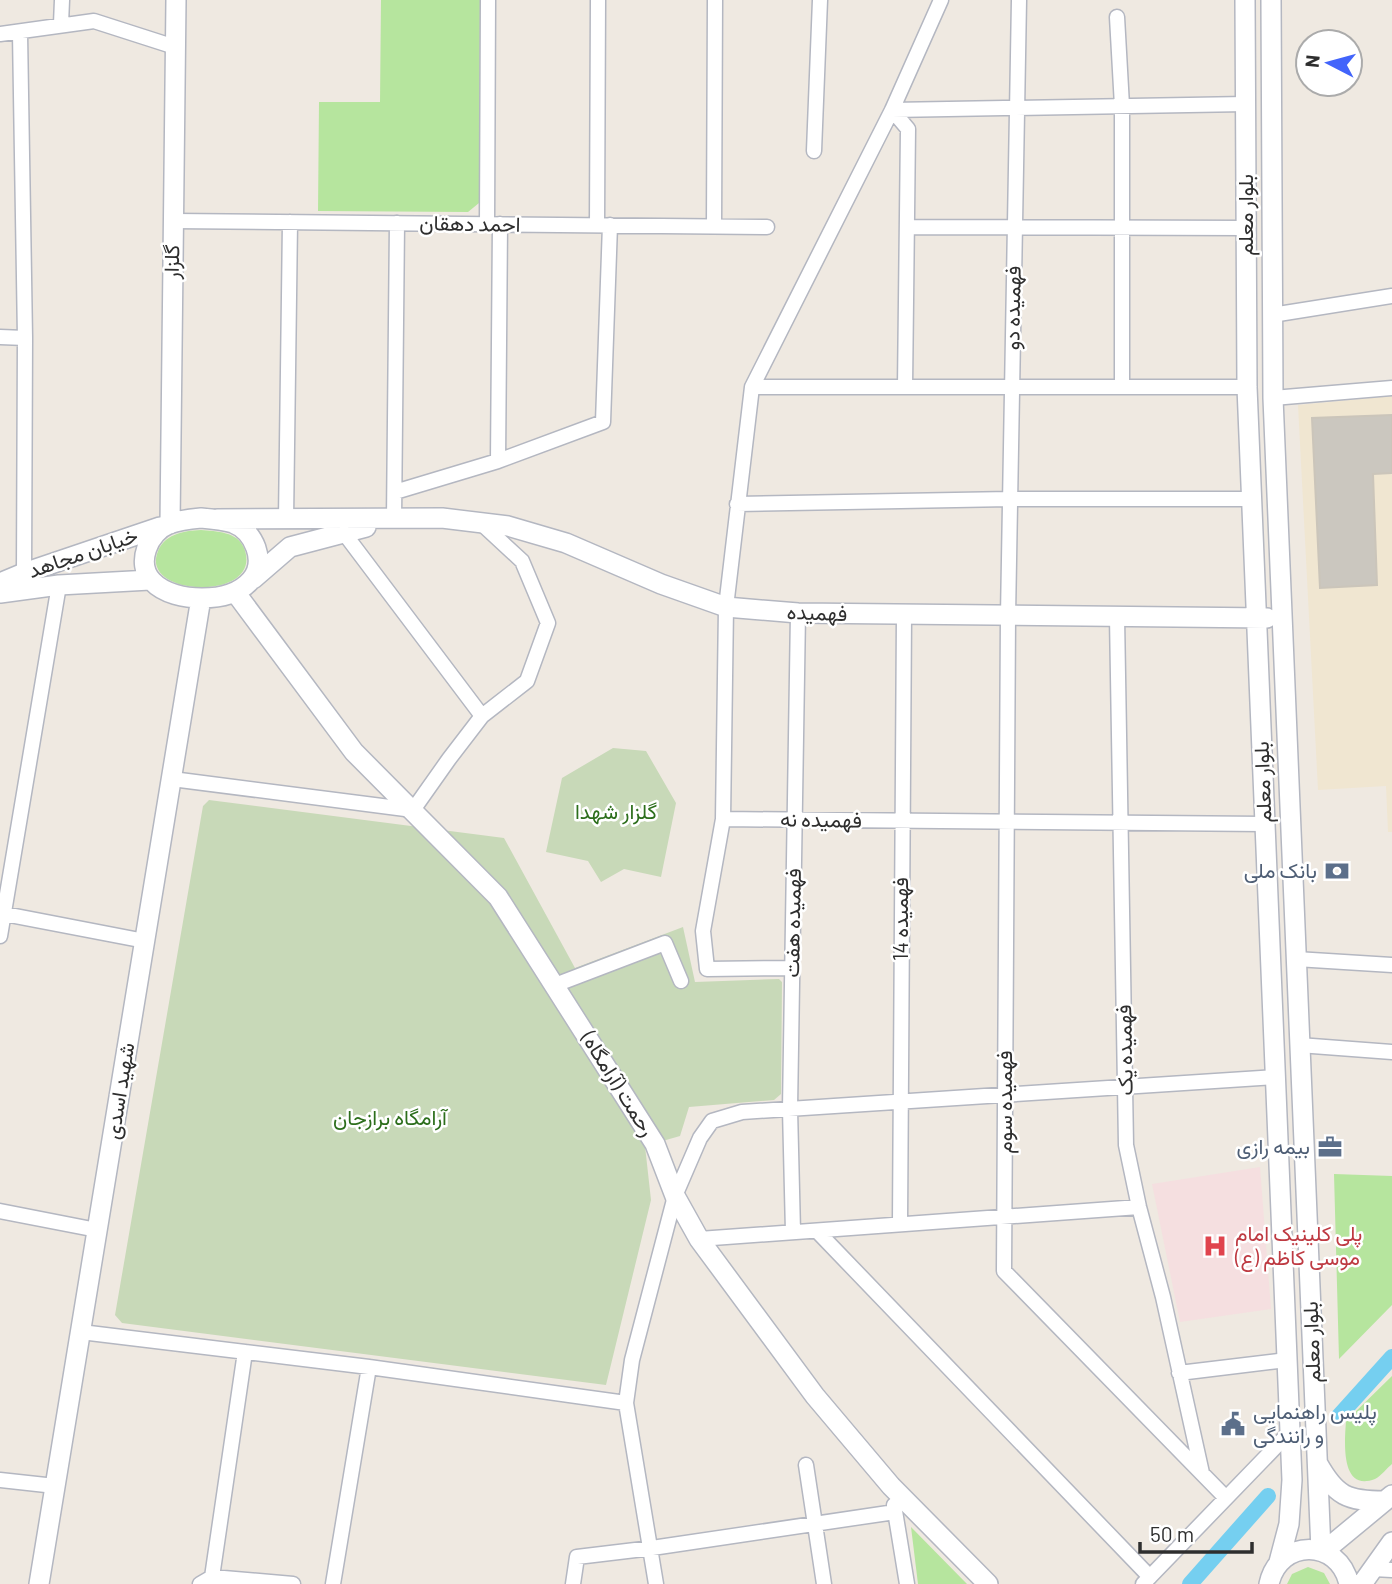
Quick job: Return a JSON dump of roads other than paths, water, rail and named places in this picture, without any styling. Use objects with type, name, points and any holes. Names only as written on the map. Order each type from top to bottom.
[{"type":"street","points":[[61,24],[62,0]]},
{"type":"street","name":"گلزار","points":[[168,524],[176,0]]},
{"type":"street","points":[[488,0],[498,461]]},
{"type":"street","points":[[395,492],[498,461],[603,422],[603,225],[598,0]]},
{"type":"street","points":[[714,226],[715,0]]},
{"type":"street","points":[[814,151],[820,0]]},
{"type":"street","points":[[792,968],[707,969],[703,931],[723,819],[726,607],[752,387],[892,110],[941,0]]},
{"type":"street","name":"فهمیده دو","points":[[1008,616],[1019,0]]},
{"type":"street","name":"بلوار معلم","points":[[1245,0],[1250,499],[1292,1480],[1289,1524],[1270,1576]]},
{"type":"street","name":"بلوار معلم","points":[[1271,0],[1273,398],[1322,1551]]},
{"type":"street","points":[[1117,17],[1122,106],[1122,387]]},
{"type":"street","points":[[0,34],[94,21],[175,47]]},
{"type":"street","points":[[20,33],[25,338],[24,573]]},
{"type":"street","points":[[892,110],[1246,104]]},
{"type":"street","points":[[892,110],[908,129],[905,387]]},
{"type":"street","name":"احمد دهقان","points":[[173,221],[767,226]]},
{"type":"street","points":[[286,520],[290,222]]},
{"type":"street","points":[[394,520],[397,223]]},
{"type":"street","points":[[908,227],[1246,228]]},
{"type":"street","points":[[1272,315],[1392,296]]},
{"type":"street","points":[[0,337],[25,338]]},
{"type":"street","points":[[752,387],[1247,387]]},
{"type":"street","points":[[1273,398],[1392,388]]},
{"type":"street","points":[[737,504],[1010,499],[1250,499]]},
{"type":"street","name":"فهمیده","points":[[394,520],[442,518],[509,526],[566,543],[661,584],[726,607],[798,613],[1282,618]]},
{"type":"street","points":[[217,519],[235,524],[252,537],[259,558],[252,579]]},
{"type":"street","points":[[185,520],[394,520],[290,547],[236,592],[201,598],[168,593],[150,580],[144,559],[150,538],[168,524],[185,520]]},
{"type":"street","points":[[172,779],[414,810],[482,716],[527,681],[548,622],[522,561],[481,523]]},
{"type":"street","name":"خیابان مجاهد","points":[[0,583],[168,524]]},
{"type":"street","points":[[344,533],[482,716]]},
{"type":"street","name":"خیابان مجاهد","points":[[0,593],[59,585],[150,580]]},
{"type":"street","points":[[0,936],[59,585]]},
{"type":"street","name":"رحمت (آرامگاه)","points":[[236,592],[354,752],[498,897],[655,1144],[675,1196],[699,1239],[815,1396],[891,1486],[988,1584]]},
{"type":"street","name":"شهید اسدی","points":[[39,1584],[201,598]]},
{"type":"street","name":"فهمیده هفت","points":[[793,1233],[790,1109],[798,613]]},
{"type":"street","name":"فهمیده 14","points":[[900,1224],[904,615]]},
{"type":"street","name":"فهمیده سوم","points":[[1008,616],[1004,1271],[1226,1498]]},
{"type":"street","name":"فهمیده یک","points":[[1117,617],[1126,823],[1130,1086],[1126,1145],[1202,1474]]},
{"type":"street","name":"فهمیده نه","points":[[723,819],[1264,824]]},
{"type":"street","points":[[2,914],[145,941]]},
{"type":"street","points":[[555,985],[666,943],[681,981]]},
{"type":"street","points":[[1296,959],[1392,965]]},
{"type":"street","points":[[1299,1045],[1392,1052]]},
{"type":"street","points":[[656,1584],[626,1403],[632,1360],[675,1196],[700,1138],[712,1121],[742,1112],[1275,1077]]},
{"type":"street","points":[[699,1239],[1139,1207]]},
{"type":"street","points":[[0,1211],[97,1230]]},
{"type":"street","points":[[817,1231],[1146,1580],[1290,1432]]},
{"type":"street","points":[[81,1332],[369,1367],[626,1403]]},
{"type":"street","points":[[245,1352],[206,1580],[293,1584]]},
{"type":"street","points":[[1179,1373],[1287,1360]]},
{"type":"street","points":[[333,1584],[369,1367]]},
{"type":"street","points":[[1317,1462],[1329,1484],[1346,1497],[1364,1501],[1388,1498]]},
{"type":"street","points":[[806,1465],[824,1584]]},
{"type":"street","points":[[0,1480],[55,1486]]},
{"type":"street","points":[[891,1486],[907,1584]]},
{"type":"street","points":[[1322,1551],[1388,1498]]},
{"type":"street","points":[[573,1584],[577,1557],[895,1512]]},
{"type":"street","points":[[1376,1574],[1392,1542]]},
{"type":"street","points":[[1270,1576],[1298,1550],[1310,1549],[1322,1551],[1337,1560],[1345,1570],[1349,1584]]},
{"type":"waterway","points":[[1338,1417],[1392,1357]]},
{"type":"waterway","points":[[1190,1584],[1268,1496]]},
{"type":"place","name":"بانک ملی","points":[[1337,871]]},
{"type":"place","name":"بیمه رازی","points":[[1330,1147]]},
{"type":"place","name":"پلی کلینیک امام موسی کاظم (ع)","points":[[1215,1246]]},
{"type":"place","name":"پلیس راهنمایی و رانندگی","points":[[1233,1424]]},
{"type":"park label","name":"گلزار شهدا","points":[[616,812]]},
{"type":"park label","name":"آرامگاه برازجان","points":[[390,1118]]}]
